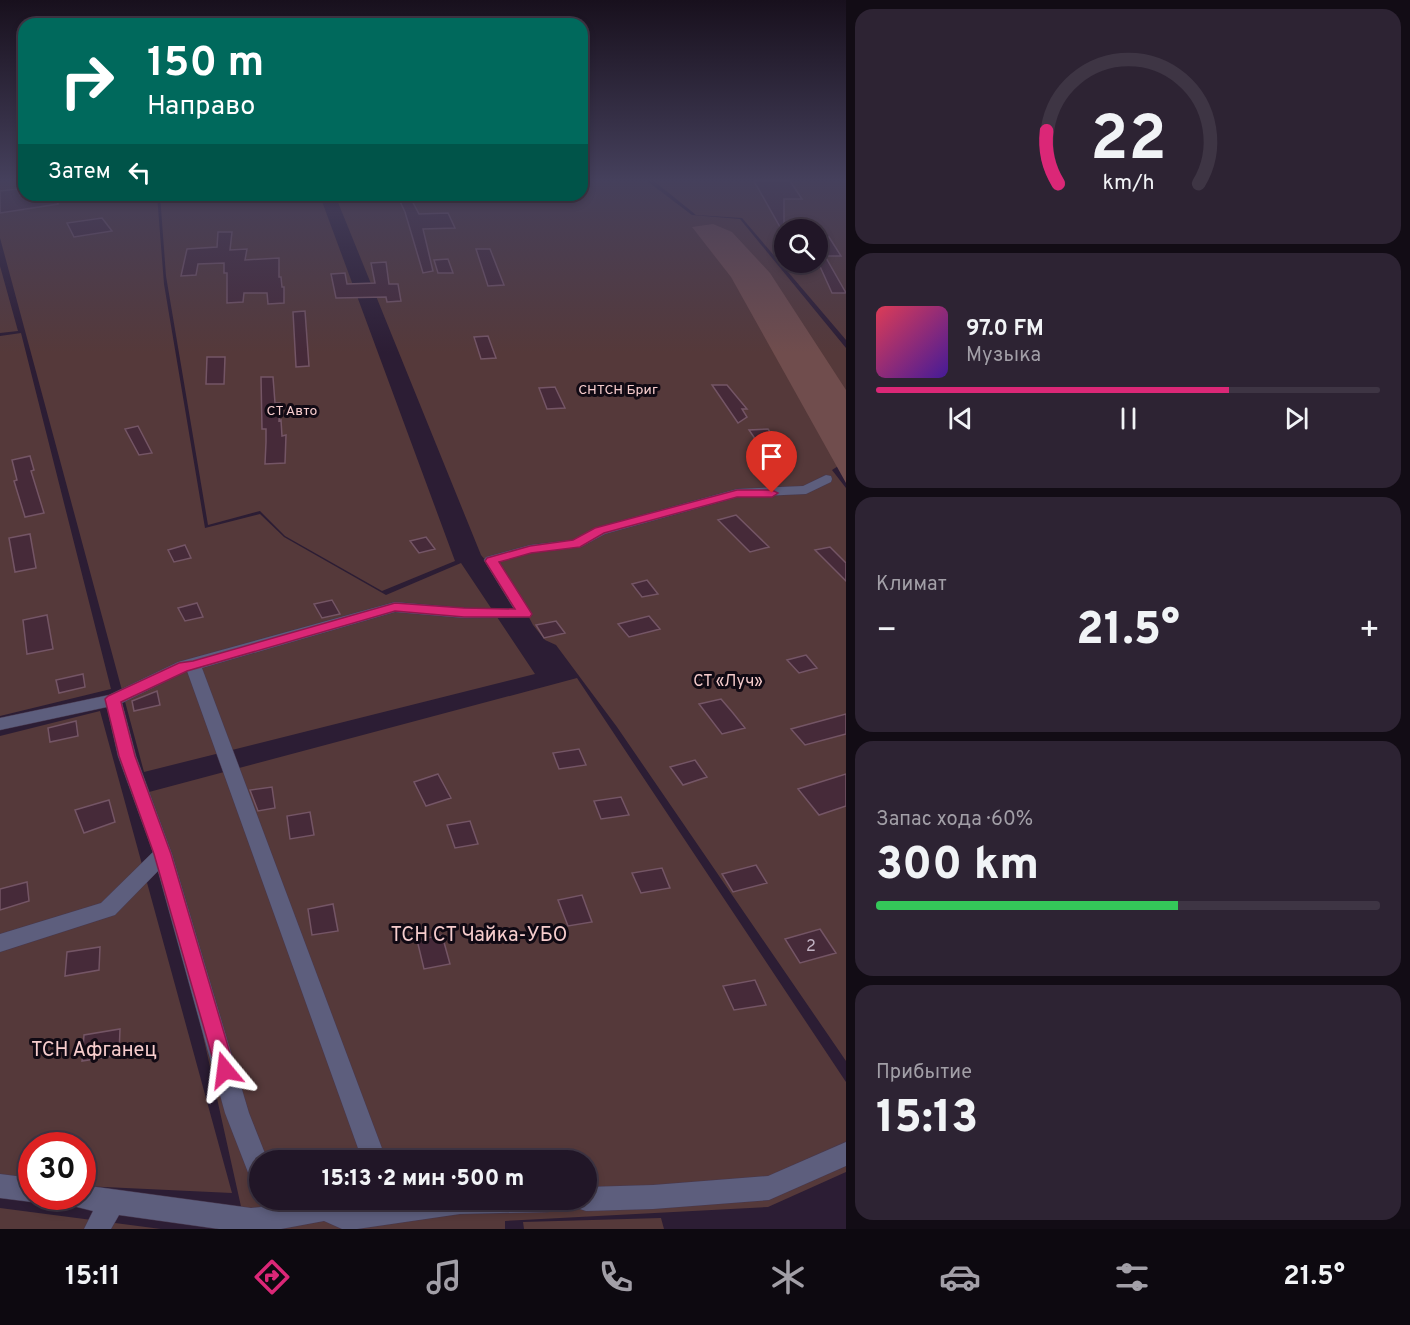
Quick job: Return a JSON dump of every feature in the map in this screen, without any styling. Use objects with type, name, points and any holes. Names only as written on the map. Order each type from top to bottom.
[{"type":"street","points":[[0,724],[113,699],[184,666],[193,666],[395,607],[464,613],[525,614],[491,561],[530,549],[576,544],[600,531],[737,493],[806,490],[826,479]]},
{"type":"street","points":[[193,666],[371,1150]]},
{"type":"street","points":[[113,699],[127,756],[163,854],[237,1113],[252,1150]]},
{"type":"street","points":[[0,943],[108,909],[163,854]]},
{"type":"street","points":[[597,1199],[769,1188],[846,1154]]},
{"type":"street","points":[[0,1186],[18,1188]]},
{"type":"street","points":[[96,1198],[251,1221],[272,1210]]},
{"type":"street","points":[[97,1229],[113,1200]]},
{"type":"green space","points":[[0,238],[160,238],[164,284],[205,528],[260,514],[284,537],[386,595],[461,563],[535,674],[144,772]]},
{"type":"green space","name":"СТ Авто","points":[[163,238],[336,238],[455,561],[382,591],[285,536],[260,511],[208,525],[166,276]]},
{"type":"green space","name":"СНТСН Бриг","points":[[353,238],[756,238],[774,260],[774,273],[784,273],[846,348],[846,461],[832,470],[846,488],[846,1061],[617,727],[556,645],[545,640],[533,625],[524,608],[481,555]]},
{"type":"green space","points":[[759,238],[774,238],[774,256]]},
{"type":"green space","points":[[828,238],[846,238],[846,340],[789,273],[828,273]]},
{"type":"green space","points":[[0,266],[18,331],[0,333]]},
{"type":"green space","points":[[21,333],[111,689],[0,716],[0,336]]},
{"type":"green space","name":"ТСН СТ Чайка-УБО","points":[[577,678],[846,1082],[846,1172],[768,1207],[505,1221],[505,1229],[246,1229],[149,792]]},
{"type":"green space","name":"ТСН Афганец","points":[[100,711],[232,1193],[96,1187],[96,1132],[18,1132],[18,1183],[0,1182],[0,736]]},
{"type":"green space","points":[[0,1208],[161,1229],[0,1229]]},
{"type":"green space","points":[[661,1218],[664,1229],[524,1229],[523,1222]]},
{"type":"shaded area","points":[[701,238],[738,238],[770,273],[846,390],[846,483],[731,277]]},
{"type":"building","points":[[218,238],[231,238],[230,250],[247,249],[245,260],[279,258],[279,277],[284,287],[284,303],[268,304],[267,293],[244,293],[243,302],[227,303],[227,273],[224,273],[224,263],[198,264],[196,275],[181,276],[187,249],[217,247]]},
{"type":"building","points":[[413,238],[425,238],[433,271],[423,273]]},
{"type":"building","points":[[828,238],[830,238],[841,256],[828,256]]},
{"type":"building","points":[[476,249],[490,249],[504,285],[488,286]]},
{"type":"building","points":[[448,259],[453,273],[438,273],[434,260]]},
{"type":"building","points":[[828,261],[846,293],[832,293],[823,273],[828,273]]},
{"type":"building","points":[[386,262],[389,284],[398,284],[401,301],[387,302],[386,297],[336,298],[331,274],[345,273],[347,284],[375,283],[371,263]]},
{"type":"building","points":[[305,311],[309,366],[296,367],[293,312]]},
{"type":"building","points":[[488,336],[496,358],[481,359],[474,337]]},
{"type":"building","points":[[207,357],[225,357],[224,384],[206,384]]},
{"type":"building","points":[[261,377],[273,377],[275,403],[280,403],[279,421],[281,420],[282,436],[286,435],[285,463],[265,464],[266,429],[262,429]]},
{"type":"building","points":[[712,385],[727,385],[747,409],[742,409],[747,417],[738,423]]},
{"type":"building","points":[[555,387],[565,408],[547,409],[539,388]]},
{"type":"building","points":[[138,426],[152,453],[139,455],[125,429]]},
{"type":"building","points":[[768,429],[786,455],[767,456],[749,430]]},
{"type":"building","points":[[30,456],[34,470],[31,471],[44,513],[25,517],[14,481],[17,480],[12,460]]},
{"type":"building","points":[[736,515],[769,547],[750,552],[718,520]]},
{"type":"building","points":[[30,534],[36,568],[15,572],[9,538]]},
{"type":"building","points":[[426,537],[435,549],[419,553],[410,541]]},
{"type":"building","points":[[185,545],[191,558],[174,562],[168,550]]},
{"type":"building","points":[[830,547],[846,563],[846,581],[815,550]]},
{"type":"building","points":[[647,580],[658,594],[642,597],[632,584]]},
{"type":"building","points":[[332,600],[340,614],[322,618],[314,604]]},
{"type":"building","points":[[197,603],[203,617],[185,621],[178,608]]},
{"type":"building","points":[[47,615],[53,649],[27,654],[23,620]]},
{"type":"building","points":[[649,616],[660,629],[629,637],[618,624]]},
{"type":"building","points":[[556,621],[565,633],[544,638],[536,625]]},
{"type":"building","points":[[806,655],[817,668],[799,673],[787,660]]},
{"type":"building","points":[[83,674],[85,687],[59,693],[56,680]]},
{"type":"building","points":[[157,691],[160,705],[134,711],[132,701]]},
{"type":"building","points":[[721,699],[745,728],[722,734],[699,704]]},
{"type":"building","points":[[846,714],[846,734],[805,745],[791,729]]},
{"type":"building","points":[[76,721],[78,736],[50,742],[48,728]]},
{"type":"building","points":[[579,749],[586,765],[559,769],[553,753]]},
{"type":"building","points":[[695,760],[707,777],[683,785],[670,767]]},
{"type":"building","points":[[438,774],[451,798],[426,806],[414,782]]},
{"type":"building","points":[[846,774],[846,806],[819,815],[798,789]]},
{"type":"building","points":[[272,787],[275,808],[258,811],[250,790]]},
{"type":"building","points":[[621,797],[629,815],[601,819],[594,801]]},
{"type":"building","points":[[109,800],[115,822],[84,833],[75,810]]},
{"type":"building","points":[[310,812],[314,835],[290,839],[287,816]]},
{"type":"building","points":[[470,821],[478,844],[455,848],[447,825]]},
{"type":"building","points":[[756,865],[767,883],[733,892],[722,874]]},
{"type":"building","points":[[662,868],[670,888],[641,893],[632,873]]},
{"type":"building","points":[[27,882],[29,901],[0,910],[0,889]]},
{"type":"building","points":[[582,895],[592,922],[568,926],[558,900]]},
{"type":"building","points":[[333,904],[338,931],[312,935],[308,909]]},
{"type":"building","points":[[820,929],[836,953],[800,963],[785,939]]},
{"type":"building","points":[[442,935],[450,964],[424,969],[417,940]]},
{"type":"building","points":[[100,947],[99,970],[65,976],[67,952]]},
{"type":"building","points":[[755,980],[766,1005],[734,1010],[723,986]]},
{"type":"building","points":[[120,1029],[119,1055],[82,1061],[84,1035]]},
{"type":"route","points":[[225,1070],[163,854],[127,756],[113,699],[184,666],[193,666],[395,607],[464,613],[525,614],[491,561],[530,549],[576,544],[600,531],[737,493],[772,493]]},
{"type":"park label","name":"СТ «Луч»","points":[[728,682]]}]
